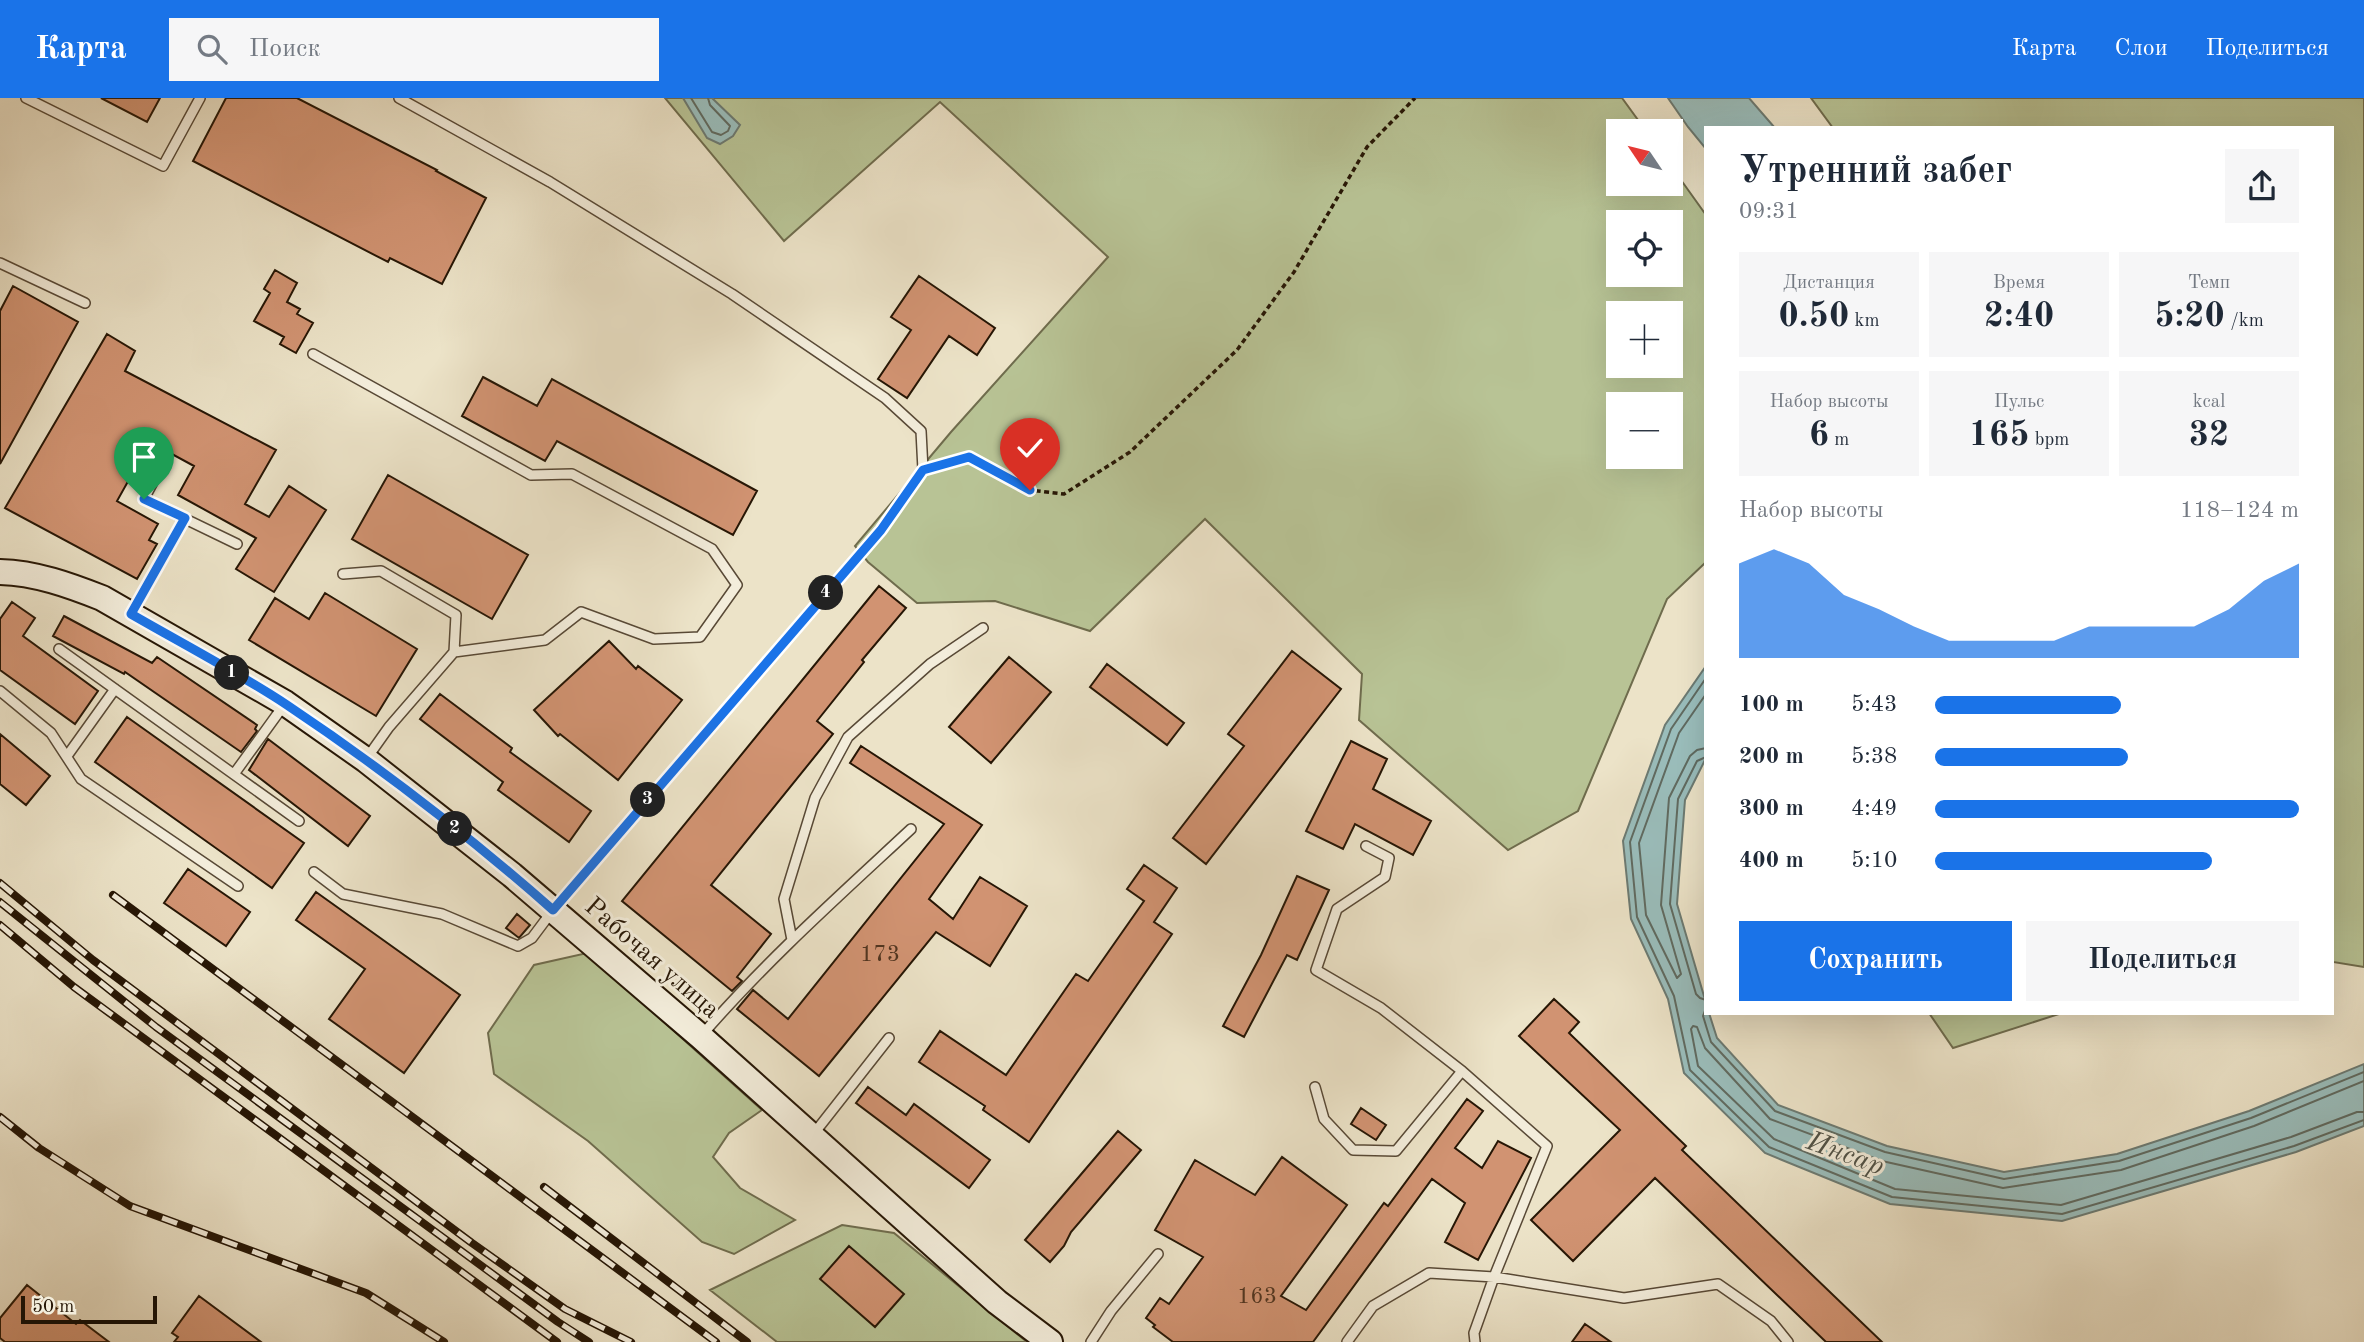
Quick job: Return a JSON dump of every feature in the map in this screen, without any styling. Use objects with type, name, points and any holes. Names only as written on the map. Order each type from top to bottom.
[{"type":"street","name":"Рабочая улица","points":[[0,572],[40,577],[71,585],[131,614],[285,703],[366,760],[513,875],[701,1037],[997,1302],[1050,1342]]},
{"type":"lane","points":[[26,98],[163,166],[200,98]]},
{"type":"lane","points":[[314,872],[343,894],[442,914],[518,946],[532,938],[553,910],[881,530],[923,470],[921,431],[885,398],[732,294],[550,182],[399,98]]},
{"type":"lane","points":[[1,265],[85,303]]},
{"type":"lane","points":[[313,354],[531,475],[572,474],[712,549],[737,585],[700,637],[654,639],[581,612],[545,640],[454,652]]},
{"type":"lane","points":[[160,469],[144,499],[237,544]]},
{"type":"lane","points":[[131,614],[185,518]]},
{"type":"lane","points":[[343,574],[381,571],[456,615],[454,652],[389,727],[366,760]]},
{"type":"lane","points":[[792,940],[784,899],[815,798],[848,737],[930,664],[983,628]]},
{"type":"lane","points":[[59,649],[299,821]]},
{"type":"lane","points":[[67,756],[115,689]]},
{"type":"lane","points":[[0,691],[51,733],[81,779],[238,886]]},
{"type":"lane","points":[[234,774],[285,703]]},
{"type":"lane","points":[[701,1037],[737,995],[792,940],[911,829]]},
{"type":"lane","points":[[1366,846],[1389,858],[1385,877],[1337,909],[1316,970],[1381,1009],[1462,1071],[1547,1146],[1493,1277],[1474,1333],[1475,1342]]},
{"type":"lane","points":[[811,1137],[889,1038]]},
{"type":"lane","points":[[1315,1087],[1324,1119],[1353,1150],[1396,1151],[1462,1071]]},
{"type":"lane","points":[[1091,1342],[1111,1311],[1158,1254]]},
{"type":"lane","points":[[1347,1342],[1373,1306],[1429,1273],[1493,1277],[1624,1298],[1718,1284],[1772,1321],[1788,1342]]},
{"type":"path","points":[[923,470],[969,457],[1030,490],[1064,494],[1130,452],[1237,350],[1294,272],[1367,147],[1415,98]]},
{"type":"green space","points":[[665,98],[1622,98],[1637,119],[1606,119],[1606,196],[1684,196],[1684,184],[1704,212],[1704,564],[1667,599],[1578,811],[1508,850],[1359,720],[1362,674],[1205,519],[1090,631],[995,601],[917,603],[868,562],[855,546],[951,432],[1108,257],[940,102],[784,241]]},
{"type":"green space","points":[[1811,98],[2364,98],[2364,967],[2334,962],[2334,126],[1832,126]]},
{"type":"green space","points":[[587,953],[762,1110],[729,1133],[713,1157],[740,1188],[795,1220],[734,1254],[702,1242],[588,1141],[494,1074],[488,1033],[534,965]]},
{"type":"green space","points":[[1930,1015],[2056,1015],[1953,1048]]},
{"type":"green space","points":[[842,1225],[894,1233],[1027,1342],[777,1342],[710,1290]]},
{"type":"water","points":[[683,98],[712,98],[740,125],[733,136],[720,144],[707,138]]},
{"type":"water","points":[[1668,98],[1749,98],[1773,126],[1704,126],[1704,147]]},
{"type":"water","name":"Инсар","points":[[1704,669],[1704,762],[1685,800],[1677,904],[1704,996],[1704,1015],[1710,1015],[1717,1038],[1778,1105],[1887,1146],[2004,1172],[2117,1154],[2249,1111],[2364,1064],[2364,1126],[2296,1152],[2062,1221],[1890,1204],[1765,1153],[1684,1073],[1668,999],[1631,919],[1623,841],[1665,725]]},
{"type":"building","points":[[101,98],[160,98],[147,122]]},
{"type":"building","points":[[226,98],[297,98],[486,198],[442,284],[390,258],[388,262],[193,161]]},
{"type":"building","points":[[275,270],[297,283],[287,302],[300,309],[297,314],[313,323],[296,353],[280,344],[284,337],[254,321],[270,293],[264,289]]},
{"type":"building","points":[[919,276],[995,328],[977,355],[949,336],[907,398],[878,379],[911,330],[891,317]]},
{"type":"building","points":[[13,286],[78,322],[0,464],[0,311]]},
{"type":"building","points":[[107,334],[135,351],[125,371],[276,450],[245,504],[269,517],[289,486],[326,510],[274,592],[236,569],[256,538],[178,495],[194,466],[150,442],[117,501],[158,524],[149,540],[157,544],[137,579],[5,508]]},
{"type":"building","points":[[483,377],[537,406],[552,379],[757,491],[733,535],[557,441],[545,461],[462,416]]},
{"type":"building","points":[[388,475],[528,555],[492,619],[352,539]]},
{"type":"building","points":[[879,586],[906,608],[862,660],[864,662],[817,721],[833,734],[711,885],[771,934],[737,977],[742,981],[732,991],[622,901]]},
{"type":"building","points":[[325,593],[417,649],[376,716],[249,640],[275,598],[309,619]]},
{"type":"building","points":[[12,602],[35,618],[23,636],[98,691],[75,724],[0,670],[0,619]]},
{"type":"building","points":[[64,616],[152,663],[157,657],[257,725],[257,731],[241,752],[125,672],[124,674],[53,636]]},
{"type":"building","points":[[609,641],[636,669],[638,666],[682,700],[618,780],[560,734],[558,736],[534,710]]},
{"type":"building","points":[[1292,651],[1341,689],[1206,864],[1173,838],[1244,746],[1228,734]]},
{"type":"building","points":[[1009,657],[1051,692],[991,763],[949,727]]},
{"type":"building","points":[[1107,664],[1184,723],[1167,745],[1090,687]]},
{"type":"building","points":[[440,694],[512,748],[510,752],[591,811],[569,842],[498,790],[503,782],[420,719]]},
{"type":"building","points":[[127,717],[304,843],[272,888],[95,762]]},
{"type":"building","points":[[0,734],[50,776],[26,805],[0,784]]},
{"type":"building","points":[[268,739],[370,816],[348,846],[249,770]]},
{"type":"building","points":[[1351,741],[1387,759],[1373,789],[1431,821],[1413,855],[1355,824],[1343,849],[1306,831]]},
{"type":"building","points":[[861,746],[982,825],[929,899],[953,919],[980,877],[1027,906],[990,966],[936,932],[819,1076],[737,1009],[753,990],[788,1019],[944,824],[850,763]]},
{"type":"building","points":[[1144,865],[1177,888],[1154,922],[1172,934],[1029,1142],[983,1110],[985,1106],[919,1062],[940,1031],[1006,1075],[1076,974],[1088,981],[1144,901],[1127,889]]},
{"type":"building","points":[[188,869],[250,912],[226,946],[164,903]]},
{"type":"building","points":[[1297,876],[1329,890],[1297,960],[1287,955],[1244,1037],[1223,1026],[1261,955]]},
{"type":"building","points":[[316,892],[460,995],[404,1073],[329,1019],[365,969],[296,920]]},
{"type":"building","points":[[517,914],[530,925],[519,938],[506,928]]},
{"type":"building","points":[[1554,999],[1579,1022],[1569,1033],[1686,1146],[1682,1150],[1882,1342],[1826,1342],[1655,1178],[1573,1261],[1531,1220],[1620,1130],[1519,1036]]},
{"type":"building","points":[[868,1087],[906,1115],[914,1104],[990,1160],[969,1188],[856,1103]]},
{"type":"building","points":[[1467,1099],[1483,1111],[1455,1148],[1482,1168],[1498,1141],[1531,1158],[1478,1260],[1445,1242],[1465,1203],[1432,1179],[1313,1342],[1173,1342],[1146,1318],[1160,1298],[1169,1304],[1203,1257],[1155,1230],[1195,1160],[1255,1195],[1282,1157],[1347,1205],[1281,1296],[1306,1310],[1384,1203],[1388,1206]]},
{"type":"building","points":[[1361,1108],[1386,1125],[1376,1140],[1351,1124]]},
{"type":"building","points":[[1118,1131],[1141,1150],[1071,1232],[1064,1246],[1050,1262],[1025,1240]]},
{"type":"building","points":[[849,1246],[904,1294],[875,1327],[820,1279]]},
{"type":"building","points":[[27,1285],[76,1324],[80,1320],[109,1342],[5,1342],[0,1338],[0,1318]]},
{"type":"building","points":[[199,1296],[261,1342],[174,1342],[178,1337],[172,1333]]},
{"type":"building","points":[[1585,1324],[1611,1342],[1572,1342]]},
{"type":"railway","points":[[0,883],[93,960],[472,1243],[565,1309],[631,1342]]},
{"type":"railway","points":[[113,895],[716,1342]]},
{"type":"railway","points":[[0,902],[156,1027],[589,1342]]},
{"type":"railway","points":[[0,925],[74,987],[557,1342]]},
{"type":"railway","points":[[0,1117],[39,1148],[130,1206],[366,1293],[444,1342]]},
{"type":"railway","points":[[544,1187],[747,1342]]},
{"type":"route","points":[[144,499],[185,518],[131,614],[285,703],[366,760],[513,875],[553,910],[881,530],[923,470],[969,457],[1030,490]]}]
